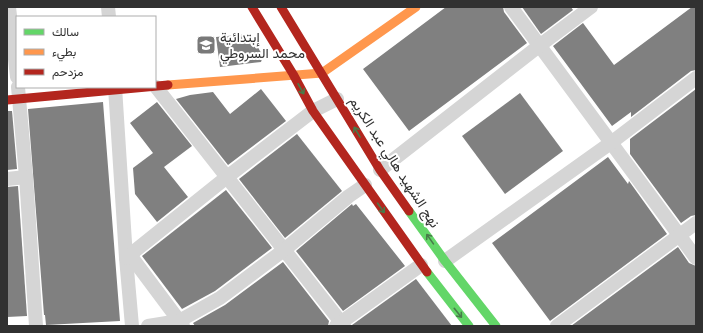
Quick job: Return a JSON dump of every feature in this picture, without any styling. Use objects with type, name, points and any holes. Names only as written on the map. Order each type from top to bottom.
[{"type":"main road","points":[[252,7],[293,74],[313,111],[421,264],[469,326]]},
{"type":"main road","name":"نهج الشهيد هالي عبد الكريم","points":[[281,7],[380,170],[445,261],[496,326]]},
{"type":"main road","points":[[156,87],[293,74],[322,73],[416,7]]},
{"type":"main road","points":[[15,95],[136,88]]},
{"type":"street","points":[[9,7],[16,68]]},
{"type":"street","points":[[511,7],[612,142],[696,258]]},
{"type":"street","points":[[380,170],[591,7]]},
{"type":"street","points":[[445,261],[612,142],[696,78]]},
{"type":"street","points":[[156,87],[284,250],[340,325],[421,264]]},
{"type":"street","points":[[115,89],[132,326]]},
{"type":"street","points":[[15,95],[26,177],[36,326]]},
{"type":"street","points":[[128,257],[227,177],[313,111],[337,99]]},
{"type":"street","points":[[7,179],[26,177]]},
{"type":"street","points":[[148,326],[181,323],[220,298],[284,250],[349,196],[365,185]]},
{"type":"street","points":[[557,326],[696,223]]},
{"type":"street","points":[[128,257],[181,323]]},
{"type":"building","points":[[446,7],[503,7],[504,12],[527,43],[409,131],[363,69]]},
{"type":"building","points":[[522,7],[571,7],[573,10],[541,34]]},
{"type":"building","points":[[692,7],[696,7],[696,70],[691,71],[631,117],[631,112],[612,126],[553,46],[583,23],[614,65]]},
{"type":"building","points":[[250,34],[263,56],[261,62],[220,67],[216,37]]},
{"type":"building","points":[[261,89],[286,121],[228,165],[176,99],[190,95],[213,92],[230,114]]},
{"type":"building","points":[[696,89],[696,215],[691,216],[681,223],[630,154],[630,139]]},
{"type":"building","points":[[520,93],[563,151],[505,194],[462,136]]},
{"type":"building","points":[[103,102],[120,321],[46,325],[28,109]]},
{"type":"building","points":[[157,102],[192,146],[164,167],[188,197],[157,222],[135,194],[133,168],[153,153],[130,123]]},
{"type":"building","points":[[7,111],[12,111],[17,169],[7,170]]},
{"type":"building","points":[[297,134],[342,191],[285,238],[239,179]]},
{"type":"building","points":[[608,157],[628,184],[629,181],[667,234],[550,321],[492,243]]},
{"type":"building","points":[[18,186],[27,316],[7,317],[7,187]]},
{"type":"building","points":[[226,190],[272,248],[215,291],[182,309],[142,256]]},
{"type":"building","points":[[352,204],[353,206],[356,204],[405,266],[343,311],[296,251]]},
{"type":"building","points":[[678,247],[689,263],[696,266],[696,326],[571,326]]},
{"type":"building","points":[[283,262],[329,321],[328,326],[195,326],[193,323],[225,305]]},
{"type":"building","points":[[416,279],[452,326],[352,326],[352,325]]},
{"type":"traffic: fast","points":[[409,211],[445,261],[496,326]]},
{"type":"traffic: fast","points":[[427,272],[469,326]]},
{"type":"traffic: slow","points":[[168,85],[322,73],[416,7]]},
{"type":"traffic: jam","points":[[252,7],[293,74],[313,111],[427,272]]},
{"type":"traffic: jam","points":[[281,7],[380,170],[409,211]]},
{"type":"traffic: jam","points":[[156,86],[168,85]]},
{"type":"traffic: jam","points":[[7,100],[136,88]]},
{"type":"place","name":"إبتدائية محمد السروطي","points":[[206,45]]}]
